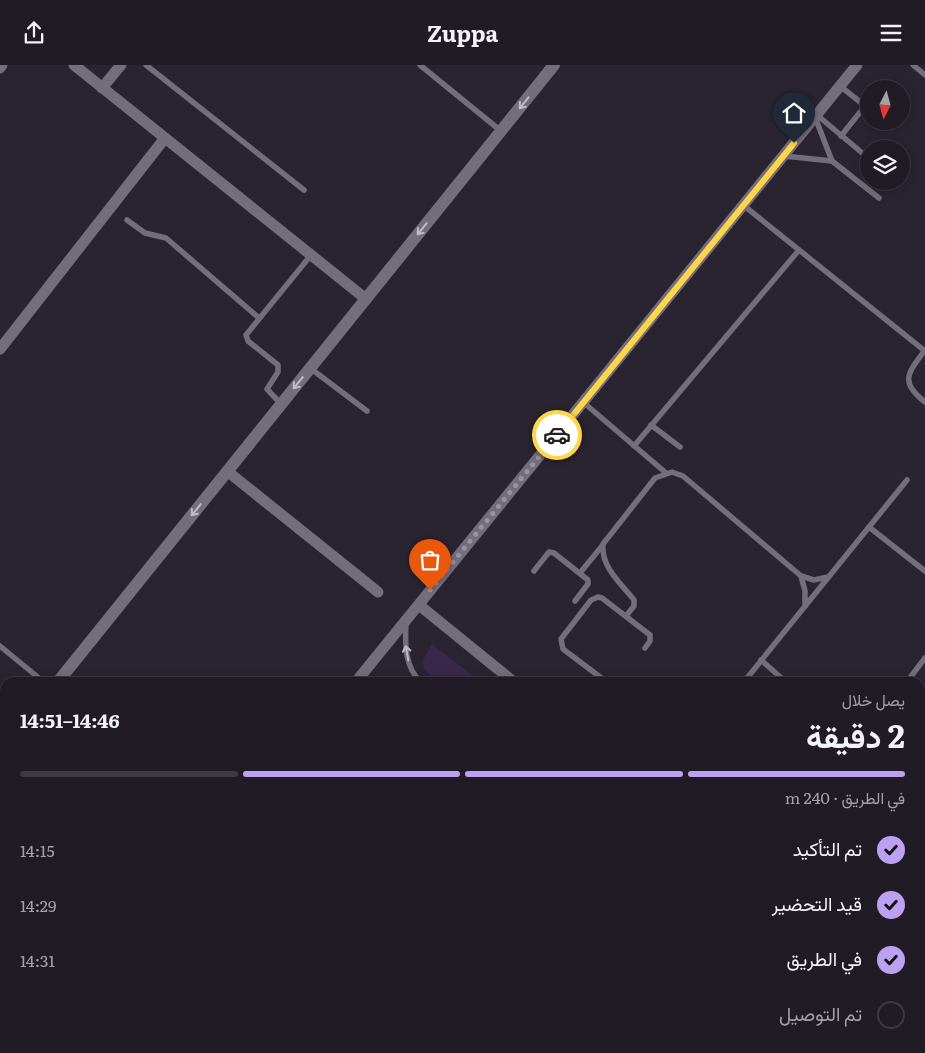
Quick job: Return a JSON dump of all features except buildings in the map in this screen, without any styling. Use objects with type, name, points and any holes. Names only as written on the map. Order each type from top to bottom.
[{"type":"main road","points":[[62,677],[554,65]]},
{"type":"street","points":[[74,65],[366,299]]},
{"type":"street","points":[[102,88],[121,65]]},
{"type":"street","points":[[359,677],[858,65]]},
{"type":"street","points":[[0,349],[165,138]]},
{"type":"street","points":[[227,471],[378,592]]},
{"type":"street","points":[[418,605],[508,677]]},
{"type":"lane","points":[[146,65],[304,190]]},
{"type":"lane","points":[[420,65],[501,131]]},
{"type":"lane","points":[[913,65],[925,75]]},
{"type":"lane","points":[[840,86],[860,102]]},
{"type":"lane","points":[[841,136],[860,115]]},
{"type":"lane","points":[[816,116],[860,152]]},
{"type":"lane","points":[[816,116],[832,161]]},
{"type":"lane","points":[[783,156],[832,161],[879,197]]},
{"type":"lane","points":[[743,205],[925,351],[910,372],[908,381],[913,393],[925,402]]},
{"type":"lane","points":[[128,220],[145,233],[166,238],[259,318]]},
{"type":"lane","points":[[634,445],[799,250]]},
{"type":"lane","points":[[281,404],[267,389],[278,372],[278,365],[246,337],[259,318],[311,255]]},
{"type":"lane","points":[[310,368],[367,411]]},
{"type":"lane","points":[[583,402],[666,473],[683,477],[801,576],[814,580],[828,577]]},
{"type":"lane","points":[[651,425],[680,447]]},
{"type":"lane","points":[[580,573],[655,478],[666,473]]},
{"type":"lane","points":[[748,677],[907,480]]},
{"type":"lane","points":[[869,527],[925,571]]},
{"type":"lane","points":[[603,544],[603,556],[606,565],[634,600],[634,606],[626,616]]},
{"type":"lane","points":[[534,571],[550,552],[580,573],[588,582],[575,601]]},
{"type":"lane","points":[[801,576],[805,591],[804,607]]},
{"type":"lane","points":[[600,677],[563,649],[560,641],[595,597],[602,598],[650,635],[650,641],[645,648]]},
{"type":"lane","points":[[406,619],[406,654],[415,677]]},
{"type":"lane","points":[[0,646],[38,677]]},
{"type":"lane","points":[[911,677],[925,658]]},
{"type":"lane","points":[[761,660],[780,677]]},
{"type":"shaded area","points":[[432,644],[475,677],[433,677],[424,670],[423,660]]},
{"type":"way so far","points":[[430,590],[557,435]]},
{"type":"route","points":[[557,435],[794,143]]}]
